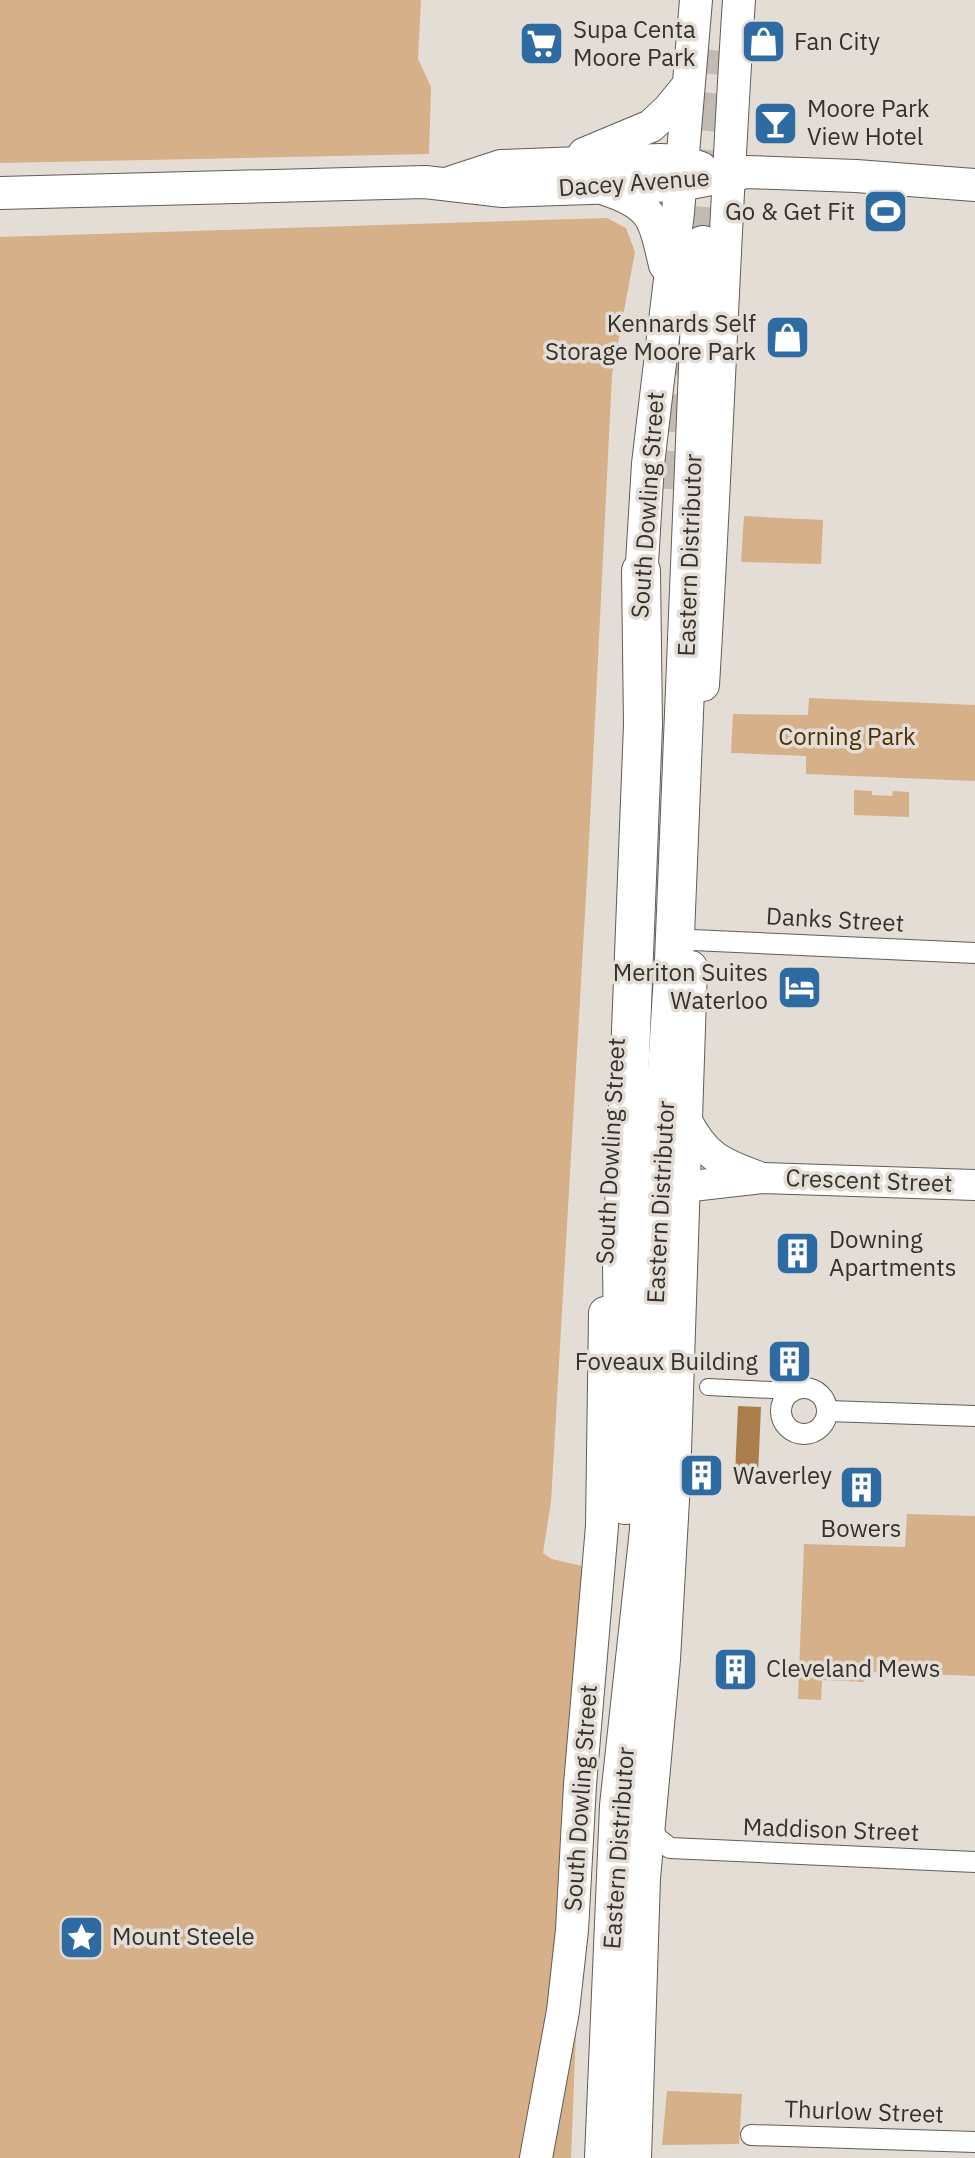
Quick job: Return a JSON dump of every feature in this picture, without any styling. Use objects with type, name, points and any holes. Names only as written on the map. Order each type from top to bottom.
[{"type":"highway","name":"Eastern Distributor","points":[[604,2158],[619,1806],[649,1530],[659,1197],[674,960],[703,245]]},
{"type":"highway","name":"Eastern Distributor","points":[[581,2158],[598,1812],[626,1536],[634,1398],[641,1142],[659,808],[669,489]]},
{"type":"highway","points":[[626,1536],[622,1260],[643,725],[641,571]]},
{"type":"main road","name":"South Dowling Street","points":[[536,2158],[566,1986],[580,1785],[598,1599],[602,1526],[605,1247],[641,571],[648,464],[681,173],[696,0]]},
{"type":"main road","points":[[635,2158],[644,1878],[664,1659],[674,1482],[701,731],[715,493],[727,176],[739,0]]},
{"type":"main road","points":[[562,163],[651,126],[687,87]]},
{"type":"main road","name":"Dacey Avenue","points":[[443,186],[464,176],[501,166],[562,163],[727,176]]},
{"type":"main road","points":[[727,176],[747,172],[975,185]]},
{"type":"main road","name":"Dacey Avenue","points":[[0,193],[425,182],[503,191],[598,187],[681,173]]},
{"type":"main road","points":[[598,187],[622,195],[647,210],[655,224],[669,280]]},
{"type":"main road","name":"Crescent Street","points":[[686,1119],[701,1145],[714,1158],[763,1178]]},
{"type":"main road","name":"Crescent Street","points":[[683,1187],[763,1178],[975,1185]]},
{"type":"street","name":"Danks Street","points":[[692,940],[975,953]]},
{"type":"street","points":[[698,1387],[792,1391],[808,1388],[816,1391],[826,1403],[828,1411],[818,1430],[804,1434],[785,1425],[782,1403],[792,1391]]},
{"type":"street","points":[[828,1411],[975,1416]]},
{"type":"street","name":"Maddison Street","points":[[649,1822],[657,1838],[670,1848],[685,1850],[975,1862]]},
{"type":"street","points":[[644,1878],[685,1850]]},
{"type":"street","name":"Thurlow Street","points":[[751,2135],[975,2142]]},
{"type":"green space","points":[[0,0],[421,0],[418,59],[431,87],[429,154],[0,163]]},
{"type":"green space","points":[[607,218],[626,228],[635,252],[612,375],[551,1502],[543,1553],[552,1559],[586,1567],[551,2011],[523,2136],[522,2158],[0,2158],[0,237]]},
{"type":"green space","points":[[744,516],[823,520],[821,564],[741,562]]},
{"type":"green space","name":"Corning Park","points":[[809,698],[975,705],[975,781],[806,774],[806,756],[731,753],[733,714],[808,715]]},
{"type":"green space","points":[[854,790],[892,796],[893,791],[909,792],[909,817],[854,815]]},
{"type":"green space","points":[[907,1514],[975,1516],[975,1676],[865,1672],[864,1682],[822,1680],[821,1700],[798,1699],[804,1544],[905,1547]]},
{"type":"green space","points":[[573,2029],[576,2031],[571,2158],[551,2158]]},
{"type":"green space","points":[[667,2091],[742,2094],[739,2144],[662,2145]]},
{"type":"shaded area","points":[[738,1406],[761,1407],[758,1475],[735,1474]]},
{"type":"tunnel","points":[[703,245],[722,51]]},
{"type":"tunnel","points":[[669,489],[682,292]]},
{"type":"place","name":"Fan City","points":[[763,42]]},
{"type":"place","name":"Supa Centa Moore Park","points":[[542,44]]},
{"type":"place","name":"Moore Park View Hotel","points":[[776,123]]},
{"type":"place","name":"Go & Get Fit","points":[[886,212]]},
{"type":"place","name":"Kennards Self Storage Moore Park","points":[[787,338]]},
{"type":"place","name":"Meriton Suites Waterloo","points":[[799,987]]},
{"type":"place","name":"Downing Apartments","points":[[798,1254]]},
{"type":"place","name":"Foveaux Building","points":[[789,1362]]},
{"type":"place","name":"Waverley","points":[[702,1476]]},
{"type":"place","name":"Bowers","points":[[861,1487]]},
{"type":"place","name":"Cleveland Mews","points":[[735,1669]]},
{"type":"place","name":"Mount Steele","points":[[81,1937]]}]
